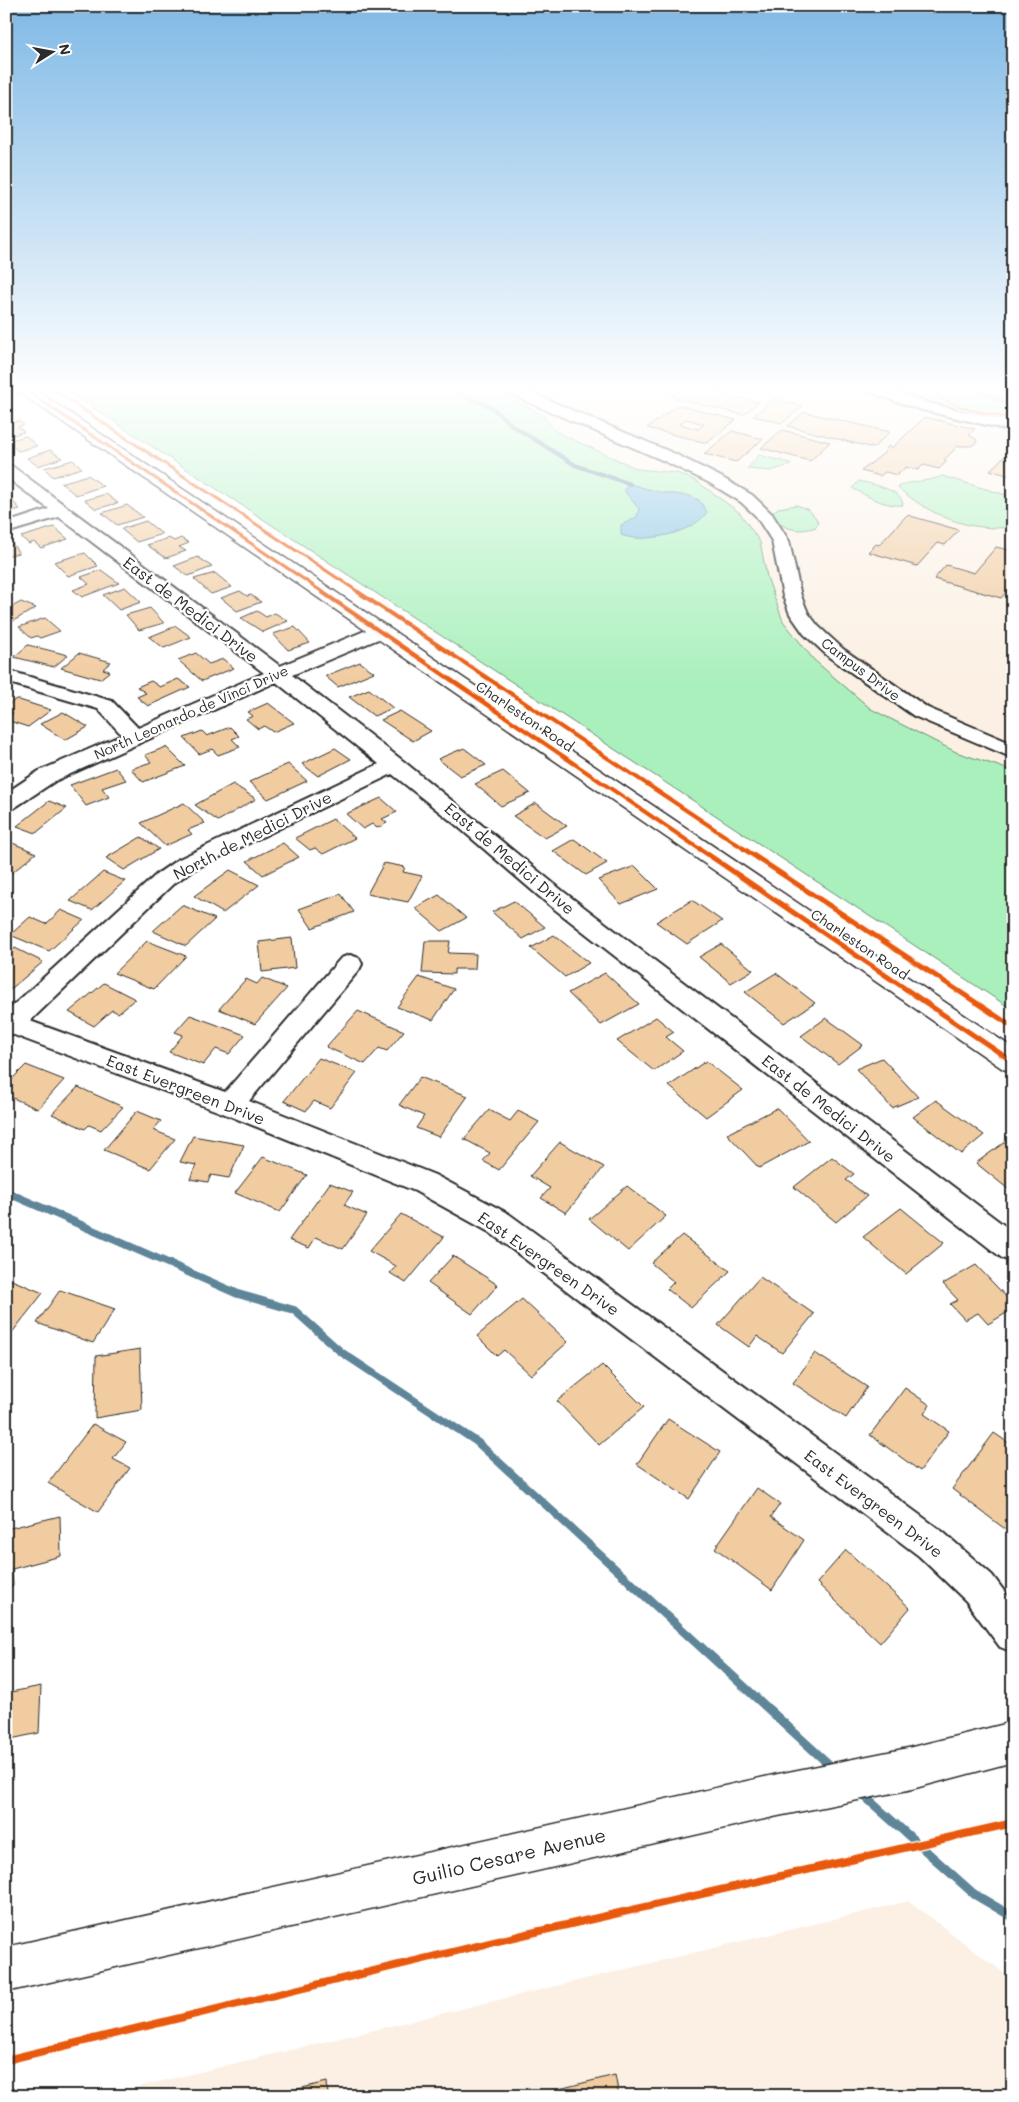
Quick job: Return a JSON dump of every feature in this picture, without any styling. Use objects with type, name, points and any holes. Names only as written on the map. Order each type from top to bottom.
[{"type":"main road","name":"Charleston Road","points":[[165,487],[381,631],[1013,1062]]},
{"type":"main road","name":"Guilio Cesare Avenue","points":[[6,1970],[778,1795],[908,1769],[1013,1742]]},
{"type":"street","name":"East de Medici Drive","points":[[29,487],[395,764],[556,898],[1013,1249]]},
{"type":"street","name":"Campus Drive","points":[[727,487],[753,503],[772,525],[783,547],[792,596],[799,614],[811,630],[862,673],[921,712],[1013,752]]},
{"type":"street","points":[[6,528],[60,511]]},
{"type":"street","name":"North Leonardo de Vinci Drive","points":[[6,804],[47,776],[278,674],[381,631]]},
{"type":"street","points":[[6,676],[105,705],[135,737]]},
{"type":"street","name":"North de Medici Drive","points":[[8,1023],[165,879],[185,865],[395,764]]},
{"type":"street","points":[[230,1104],[350,964]]},
{"type":"street","name":"East Evergreen Drive","points":[[8,1023],[230,1104],[425,1183],[499,1223],[931,1544],[979,1588],[1013,1634]]},
{"type":"shaded area","points":[[214,487],[1013,487],[1013,1010]]},
{"type":"shaded area","points":[[909,1901],[1013,1980],[1013,2096],[100,2096]]},
{"type":"green space","points":[[214,487],[704,487],[740,513],[760,542],[767,577],[783,621],[814,660],[871,709],[956,752],[1013,771],[1013,1010]]},
{"type":"green space","points":[[980,487],[1013,497],[1013,527],[981,527],[951,520],[924,507],[898,488]]},
{"type":"green space","points":[[852,488],[885,488],[897,495],[903,505],[883,503]]},
{"type":"green space","points":[[797,505],[809,510],[816,518],[818,523],[816,527],[803,530],[791,529],[780,524],[771,514],[778,508]]},
{"type":"water","points":[[641,487],[659,492],[690,496],[699,500],[707,512],[691,526],[668,535],[642,538],[621,535],[621,525],[637,517],[639,509],[625,492],[625,488]]},
{"type":"building","points":[[66,487],[100,487],[76,495]]},
{"type":"building","points":[[106,494],[118,503],[96,509],[85,500]]},
{"type":"building","points":[[7,495],[20,509],[6,513]]},
{"type":"building","points":[[127,505],[143,517],[117,525],[102,513]]},
{"type":"building","points":[[907,515],[959,530],[945,545],[938,543],[917,566],[868,552],[876,544],[879,545]]},
{"type":"building","points":[[146,521],[162,534],[137,542],[121,529]]},
{"type":"building","points":[[54,527],[68,539],[41,548],[34,542],[29,544],[21,537]]},
{"type":"building","points":[[169,538],[174,541],[181,538],[189,543],[179,547],[186,551],[166,558],[147,545]]},
{"type":"building","points":[[11,542],[19,553],[6,556],[6,543]]},
{"type":"building","points":[[996,547],[1013,551],[1013,584],[1001,598],[934,579],[946,565],[974,573]]},
{"type":"building","points":[[85,553],[98,566],[68,576],[54,562]]},
{"type":"building","points":[[198,557],[212,567],[188,576],[174,566]]},
{"type":"building","points":[[101,570],[119,583],[82,597],[73,590],[89,584],[81,577]]},
{"type":"building","points":[[215,573],[232,587],[211,594],[194,579]]},
{"type":"building","points":[[125,587],[141,602],[119,610],[103,595]]},
{"type":"building","points":[[240,591],[247,596],[251,595],[261,602],[237,611],[221,598]]},
{"type":"building","points":[[21,602],[36,608],[6,625],[6,610]]},
{"type":"building","points":[[150,608],[164,623],[139,630],[126,615]]},
{"type":"building","points":[[257,611],[266,617],[275,613],[288,621],[263,632],[241,618]]},
{"type":"building","points":[[45,618],[60,631],[40,638],[37,636],[31,638],[19,627]]},
{"type":"building","points":[[176,626],[191,637],[164,648],[149,637]]},
{"type":"building","points":[[295,627],[310,643],[288,650],[273,634]]},
{"type":"building","points":[[28,645],[68,655],[54,667],[14,657]]},
{"type":"building","points":[[79,653],[111,662],[103,669],[110,671],[100,679],[61,668]]},
{"type":"building","points":[[196,653],[209,664],[223,659],[234,668],[202,681],[178,660]]},
{"type":"building","points":[[360,662],[374,672],[338,687],[325,676]]},
{"type":"building","points":[[178,679],[190,687],[148,706],[137,697],[146,693],[137,687],[151,681],[160,687]]},
{"type":"building","points":[[369,689],[393,708],[374,716],[349,697]]},
{"type":"building","points":[[16,699],[51,710],[28,727],[6,720],[13,713],[6,711],[6,706]]},
{"type":"building","points":[[268,703],[294,723],[273,732],[264,726],[258,729],[246,719],[253,716],[248,712]]},
{"type":"building","points":[[400,711],[431,731],[413,741],[381,720]]},
{"type":"building","points":[[63,712],[88,727],[65,740],[40,724]]},
{"type":"building","points":[[230,727],[239,736],[232,739],[240,747],[218,755],[212,749],[199,754],[184,738],[202,731],[207,736]]},
{"type":"building","points":[[166,747],[185,766],[143,782],[131,769],[151,762],[145,755]]},
{"type":"building","points":[[335,748],[351,759],[318,776],[302,764]]},
{"type":"building","points":[[464,748],[486,765],[460,776],[438,759]]},
{"type":"building","points":[[288,764],[307,781],[268,799],[249,782]]},
{"type":"building","points":[[116,768],[126,780],[102,788],[109,797],[86,806],[70,785]]},
{"type":"building","points":[[503,771],[530,793],[501,806],[475,784]]},
{"type":"building","points":[[233,784],[256,799],[218,821],[195,805]]},
{"type":"building","points":[[381,798],[397,812],[382,819],[387,823],[377,828],[372,824],[363,829],[346,814]]},
{"type":"building","points":[[49,801],[67,808],[36,833],[17,826]]},
{"type":"building","points":[[184,803],[205,823],[188,830],[192,834],[165,846],[141,823]]},
{"type":"building","points":[[536,803],[567,826],[545,838],[513,816]]},
{"type":"building","points":[[333,819],[355,838],[323,854],[315,848],[310,850],[295,838]]},
{"type":"building","points":[[141,837],[159,849],[124,870],[106,858]]},
{"type":"building","points":[[574,839],[607,863],[586,875],[553,851]]},
{"type":"building","points":[[8,841],[36,853],[8,876],[6,842]]},
{"type":"building","points":[[283,843],[299,857],[263,875],[247,861]]},
{"type":"building","points":[[384,863],[405,867],[403,872],[422,876],[408,902],[367,894]]},
{"type":"building","points":[[635,866],[658,889],[621,904],[598,880]]},
{"type":"building","points":[[230,870],[259,885],[223,913],[194,896]]},
{"type":"building","points":[[103,872],[125,881],[92,910],[70,901]]},
{"type":"building","points":[[341,894],[354,912],[312,928],[299,909]]},
{"type":"building","points":[[439,895],[466,918],[442,931],[415,908]]},
{"type":"building","points":[[692,900],[722,921],[687,944],[656,922]]},
{"type":"building","points":[[514,901],[545,927],[523,939],[492,912]]},
{"type":"building","points":[[182,905],[215,919],[186,946],[153,931]]},
{"type":"building","points":[[61,910],[84,920],[49,951],[10,935],[30,917],[46,924]]},
{"type":"building","points":[[554,935],[589,963],[565,977],[531,948]]},
{"type":"building","points":[[292,938],[295,968],[262,972],[259,942]]},
{"type":"building","points":[[147,941],[186,956],[154,989],[114,973]]},
{"type":"building","points":[[425,941],[450,941],[448,953],[476,954],[475,969],[454,969],[454,974],[422,973]]},
{"type":"building","points":[[721,944],[753,970],[731,983],[699,957]]},
{"type":"building","points":[[15,948],[43,962],[6,993],[6,956]]},
{"type":"building","points":[[605,973],[639,1004],[601,1025],[568,993]]},
{"type":"building","points":[[776,973],[815,1003],[784,1023],[745,992]]},
{"type":"building","points":[[419,977],[454,989],[433,1020],[397,1007]]},
{"type":"building","points":[[262,978],[287,988],[255,1024],[219,1009],[246,979],[257,984]]},
{"type":"building","points":[[104,983],[135,999],[118,1013],[112,1010],[94,1026],[69,1012]]},
{"type":"building","points":[[358,1011],[404,1031],[387,1051],[379,1048],[365,1064],[326,1047]]},
{"type":"building","points":[[190,1015],[245,1035],[229,1054],[216,1049],[203,1065],[169,1052],[183,1035],[175,1032]]},
{"type":"building","points":[[656,1017],[674,1032],[666,1037],[683,1051],[654,1071],[617,1041]]},
{"type":"building","points":[[826,1018],[863,1045],[838,1064],[801,1036]]},
{"type":"building","points":[[319,1058],[357,1073],[330,1108],[314,1101],[306,1111],[284,1101]]},
{"type":"building","points":[[882,1058],[918,1097],[892,1108],[856,1069]]},
{"type":"building","points":[[706,1061],[743,1090],[706,1117],[669,1086]]},
{"type":"building","points":[[26,1065],[64,1080],[38,1109],[6,1095],[6,1085]]},
{"type":"building","points":[[420,1077],[468,1096],[439,1137],[416,1128],[424,1116],[399,1105]]},
{"type":"building","points":[[78,1087],[123,1107],[101,1130],[89,1125],[85,1129],[52,1114]]},
{"type":"building","points":[[936,1100],[984,1135],[961,1154],[913,1117]]},
{"type":"building","points":[[777,1108],[809,1141],[759,1168],[727,1134]]},
{"type":"building","points":[[489,1110],[510,1121],[518,1111],[539,1122],[499,1170],[483,1161],[490,1153],[464,1139]]},
{"type":"building","points":[[137,1111],[161,1121],[153,1130],[175,1139],[150,1169],[104,1150]]},
{"type":"building","points":[[193,1136],[244,1145],[229,1178],[211,1175],[208,1182],[190,1179],[196,1165],[180,1162]]},
{"type":"building","points":[[1013,1136],[1013,1193],[976,1163]]},
{"type":"building","points":[[560,1142],[604,1167],[566,1213],[541,1198],[550,1188],[530,1176]]},
{"type":"building","points":[[263,1157],[307,1175],[280,1212],[235,1193]]},
{"type":"building","points":[[832,1157],[854,1174],[846,1180],[867,1196],[836,1222],[794,1187]]},
{"type":"building","points":[[330,1183],[353,1192],[344,1205],[367,1215],[343,1249],[316,1237],[309,1248],[289,1240]]},
{"type":"building","points":[[627,1186],[666,1216],[628,1251],[589,1219]]},
{"type":"building","points":[[901,1208],[944,1243],[906,1274],[863,1237]]},
{"type":"building","points":[[401,1214],[444,1237],[406,1283],[390,1273],[396,1266],[369,1251]]},
{"type":"building","points":[[682,1235],[730,1271],[691,1308],[667,1289],[674,1282],[651,1263]]},
{"type":"building","points":[[453,1256],[498,1285],[472,1314],[428,1283]]},
{"type":"building","points":[[976,1265],[1013,1304],[1013,1309],[988,1324],[978,1313],[965,1320],[950,1304],[958,1300],[943,1284]]},
{"type":"building","points":[[760,1277],[814,1314],[782,1353],[757,1336],[749,1347],[718,1325]]},
{"type":"building","points":[[7,1278],[43,1293],[6,1339]]},
{"type":"building","points":[[60,1290],[115,1309],[93,1343],[37,1323]]},
{"type":"building","points":[[522,1299],[568,1342],[531,1375],[504,1350],[497,1356],[477,1336]]},
{"type":"building","points":[[140,1349],[142,1410],[95,1418],[96,1356]]},
{"type":"building","points":[[815,1353],[867,1387],[846,1418],[793,1383]]},
{"type":"building","points":[[602,1365],[644,1407],[599,1445],[557,1401]]},
{"type":"building","points":[[905,1388],[930,1405],[924,1414],[949,1431],[920,1471],[870,1435]]},
{"type":"building","points":[[668,1419],[720,1452],[689,1499],[637,1464]]},
{"type":"building","points":[[93,1424],[126,1442],[113,1459],[130,1468],[98,1512],[48,1483]]},
{"type":"building","points":[[994,1433],[1013,1446],[1013,1466],[1011,1469],[1013,1471],[1013,1535],[952,1489]]},
{"type":"building","points":[[757,1488],[780,1504],[771,1517],[804,1540],[772,1590],[715,1548]]},
{"type":"building","points":[[60,1516],[61,1556],[12,1569],[13,1586],[6,1587],[6,1529]]},
{"type":"building","points":[[846,1550],[910,1608],[880,1643],[817,1583]]},
{"type":"building","points":[[41,1686],[39,1733],[6,1740],[6,1693]]},
{"type":"building","points":[[615,2075],[619,2096],[531,2096]]},
{"type":"building","points":[[327,2082],[328,2096],[269,2096]]},
{"type":"waterway","points":[[6,1192],[238,1294],[294,1310],[341,1352],[477,1442],[633,1585]]},
{"type":"waterway","points":[[631,1583],[834,1769]]},
{"type":"waterway","points":[[862,1794],[974,1894],[1013,1917]]},
{"type":"cycle path","points":[[168,487],[1013,1062]]},
{"type":"cycle path","points":[[200,487],[1013,1027]]},
{"type":"cycle path","points":[[6,2060],[527,1934],[1013,1823]]}]
